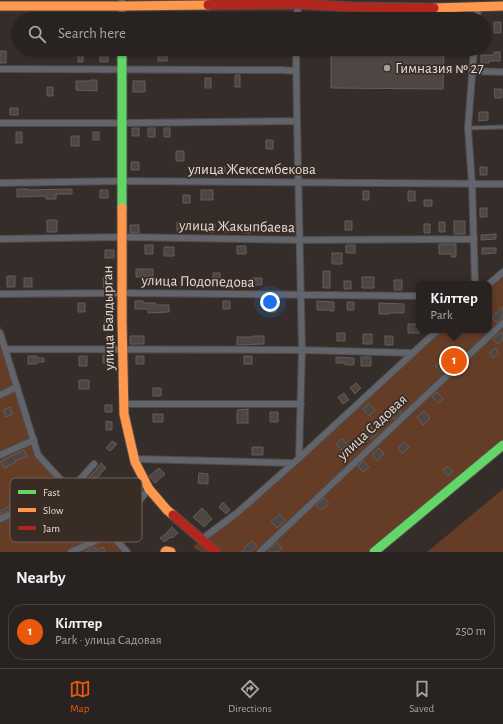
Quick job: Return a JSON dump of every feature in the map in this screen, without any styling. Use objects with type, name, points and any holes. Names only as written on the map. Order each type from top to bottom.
[{"type":"street","points":[[0,6],[252,2],[354,7],[414,4],[478,7],[503,6]]},
{"type":"street","points":[[297,12],[298,4]]},
{"type":"street","points":[[478,7],[478,12]]},
{"type":"street","name":"улица Балдырган","points":[[122,56],[122,349],[124,414],[135,459],[149,489],[167,510],[216,552]]},
{"type":"street","points":[[296,56],[302,350],[300,457]]},
{"type":"street","points":[[473,56],[468,128],[472,184],[475,281]]},
{"type":"street","points":[[0,69],[296,71]]},
{"type":"street","points":[[472,71],[503,72]]},
{"type":"street","points":[[0,122],[122,123],[297,121]]},
{"type":"street","name":"улица Жексембекова","points":[[0,183],[122,181],[503,184]]},
{"type":"street","name":"улица Жакыпбаева","points":[[0,239],[122,237],[300,240],[474,239]]},
{"type":"street","points":[[492,281],[503,272]]},
{"type":"street","name":"улица Подопедова","points":[[0,294],[122,293],[416,296]]},
{"type":"street","name":"улица Садовая","points":[[260,552],[503,323]]},
{"type":"street","points":[[0,333],[38,455],[59,478]]},
{"type":"street","points":[[202,539],[236,513],[300,457],[435,333]]},
{"type":"street","points":[[5,349],[302,350],[413,353]]},
{"type":"street","points":[[0,394],[17,387]]},
{"type":"street","points":[[124,404],[301,404]]},
{"type":"street","points":[[0,456],[34,440]]},
{"type":"street","points":[[374,552],[503,445]]},
{"type":"street","points":[[135,459],[293,463]]},
{"type":"street","points":[[81,478],[94,464]]},
{"type":"street","points":[[142,497],[149,489]]},
{"type":"street","points":[[0,519],[10,514]]},
{"type":"street","points":[[71,552],[93,542]]},
{"type":"street","points":[[118,542],[127,552]]},
{"type":"lane","points":[[468,128],[503,128]]},
{"type":"shaded area","points":[[503,274],[503,447],[372,552],[201,552],[193,547],[436,333],[492,333],[492,283]]},
{"type":"shaded area","points":[[0,325],[38,452],[61,478],[10,478],[10,542],[116,542],[125,552],[0,552]]},
{"type":"shaded area","points":[[503,489],[503,552],[427,552]]},
{"type":"building","points":[[494,22],[501,22],[501,33],[494,33]]},
{"type":"building","points":[[0,51],[6,51],[6,63],[0,63]]},
{"type":"building","points":[[494,52],[500,52],[500,61],[481,63],[481,56],[494,55]]},
{"type":"building","points":[[78,56],[83,56],[83,62],[78,62]]},
{"type":"building","points":[[100,56],[108,56],[108,62],[100,62]]},
{"type":"building","points":[[158,56],[167,56],[167,61],[158,61]]},
{"type":"building","name":"Гимназия № 27","points":[[331,56],[444,56],[443,89],[331,88]]},
{"type":"building","points":[[235,75],[240,75],[240,87],[235,87]]},
{"type":"building","points":[[205,78],[211,78],[211,88],[205,88]]},
{"type":"building","points":[[97,80],[97,91],[76,90],[76,81]]},
{"type":"building","points":[[133,81],[145,81],[145,92],[133,92]]},
{"type":"building","points":[[47,87],[53,87],[53,96],[47,96]]},
{"type":"building","points":[[494,89],[502,89],[502,98],[495,98]]},
{"type":"building","points":[[10,108],[18,108],[18,115],[10,115]]},
{"type":"building","points":[[479,112],[488,112],[488,120],[479,121]]},
{"type":"building","points":[[132,128],[139,128],[139,136],[132,136]]},
{"type":"building","points":[[148,128],[155,128],[155,137],[148,137]]},
{"type":"building","points":[[164,128],[170,128],[170,137],[164,137]]},
{"type":"building","points":[[16,132],[22,132],[22,143],[16,143]]},
{"type":"building","points":[[93,132],[99,132],[99,140],[93,140]]},
{"type":"building","points":[[71,136],[79,136],[79,146],[71,146]]},
{"type":"building","points":[[266,140],[273,140],[273,149],[266,149]]},
{"type":"building","points":[[176,151],[184,151],[184,161],[176,161]]},
{"type":"building","points":[[131,162],[139,162],[139,170],[131,170]]},
{"type":"building","points":[[212,167],[225,167],[225,173],[212,173]]},
{"type":"building","points":[[480,167],[487,167],[487,175],[480,175]]},
{"type":"building","points":[[17,189],[72,189],[72,194],[56,194],[56,199],[46,199],[46,196],[17,197]]},
{"type":"building","points":[[100,190],[108,190],[108,198],[100,198]]},
{"type":"building","points":[[201,190],[213,190],[213,200],[201,200]]},
{"type":"building","points":[[363,191],[369,191],[369,200],[363,200]]},
{"type":"building","points":[[408,191],[415,191],[415,201],[408,201]]},
{"type":"building","points":[[183,195],[190,195],[190,203],[183,203]]},
{"type":"building","points":[[424,200],[432,200],[432,206],[424,206]]},
{"type":"building","points":[[480,208],[487,208],[487,217],[480,217]]},
{"type":"building","points":[[47,220],[57,220],[57,232],[47,232]]},
{"type":"building","points":[[345,221],[352,221],[352,230],[345,230]]},
{"type":"building","points":[[454,221],[465,221],[465,234],[454,234]]},
{"type":"building","points":[[177,222],[182,222],[182,232],[177,232]]},
{"type":"building","points":[[439,222],[445,222],[445,232],[439,232]]},
{"type":"building","points":[[224,223],[231,223],[231,232],[224,232]]},
{"type":"building","points":[[207,224],[215,224],[215,232],[207,232]]},
{"type":"building","points":[[424,224],[430,224],[430,233],[424,233]]},
{"type":"building","points":[[130,225],[139,225],[139,233],[130,233]]},
{"type":"building","points":[[244,225],[251,225],[251,233],[244,233]]},
{"type":"building","points":[[496,234],[496,239],[481,240],[481,235]]},
{"type":"building","points":[[439,244],[456,244],[456,257],[451,257],[451,254],[439,254]]},
{"type":"building","points":[[145,245],[153,245],[153,254],[145,254]]},
{"type":"building","points":[[346,245],[355,245],[355,253],[346,253]]},
{"type":"building","points":[[237,246],[246,246],[246,254],[237,254]]},
{"type":"building","points":[[164,247],[174,247],[174,256],[164,256]]},
{"type":"building","points":[[482,248],[496,248],[496,253],[482,254]]},
{"type":"building","points":[[105,250],[114,250],[114,258],[105,258]]},
{"type":"building","points":[[332,253],[342,253],[342,264],[332,264]]},
{"type":"building","points":[[136,269],[153,269],[153,276],[136,277]]},
{"type":"building","points":[[323,271],[330,271],[330,288],[323,288]]},
{"type":"building","points":[[213,273],[220,273],[220,285],[213,285]]},
{"type":"building","points":[[7,276],[15,276],[15,287],[7,287]]},
{"type":"building","points":[[362,277],[374,277],[374,288],[362,288]]},
{"type":"building","points":[[24,278],[32,278],[32,287],[24,287]]},
{"type":"building","points":[[103,278],[113,278],[113,288],[104,288]]},
{"type":"building","points":[[253,278],[262,278],[262,285],[253,285]]},
{"type":"building","points":[[394,280],[402,280],[402,290],[394,290]]},
{"type":"building","points":[[344,281],[351,281],[351,289],[344,289]]},
{"type":"building","points":[[135,301],[143,301],[143,303],[156,303],[156,305],[169,305],[169,312],[148,313],[148,309],[135,309]]},
{"type":"building","points":[[223,301],[230,301],[230,309],[223,309]]},
{"type":"building","points":[[268,301],[276,301],[276,312],[268,312]]},
{"type":"building","points":[[317,301],[334,302],[334,311],[317,310]]},
{"type":"building","points":[[347,302],[354,302],[354,310],[347,310]]},
{"type":"building","points":[[78,303],[85,303],[85,312],[78,312]]},
{"type":"building","points":[[379,303],[404,304],[404,313],[379,314]]},
{"type":"building","points":[[503,307],[503,317],[497,323],[492,317]]},
{"type":"building","points":[[105,315],[114,315],[114,325],[105,325]]},
{"type":"building","points":[[408,324],[416,324],[416,333],[408,333]]},
{"type":"building","points":[[501,332],[503,334],[503,340],[498,344],[493,339]]},
{"type":"building","points":[[337,333],[345,333],[345,341],[337,341]]},
{"type":"building","points":[[363,334],[372,334],[372,344],[363,344]]},
{"type":"building","points":[[130,336],[144,336],[144,344],[130,344]]},
{"type":"building","points":[[264,336],[264,344],[237,345],[237,337]]},
{"type":"building","points":[[385,336],[393,336],[393,345],[385,345]]},
{"type":"building","points":[[495,348],[499,353],[493,358],[489,353]]},
{"type":"building","points":[[103,355],[113,355],[113,363],[103,363]]},
{"type":"building","points":[[28,356],[44,358],[44,362],[28,364]]},
{"type":"building","points":[[79,356],[87,356],[87,366],[79,366]]},
{"type":"building","points":[[136,356],[144,356],[144,364],[136,364]]},
{"type":"building","points":[[244,356],[252,356],[252,364],[244,364]]},
{"type":"building","points":[[336,357],[354,358],[354,365],[336,363]]},
{"type":"building","points":[[361,357],[371,357],[371,366],[361,366]]},
{"type":"building","points":[[442,360],[448,366],[441,372],[435,366]]},
{"type":"building","points":[[79,380],[89,380],[89,389],[79,389]]},
{"type":"building","points":[[356,383],[361,388],[355,394],[350,388]]},
{"type":"building","points":[[153,388],[161,388],[161,396],[153,396]]},
{"type":"building","points":[[437,392],[443,399],[438,403],[432,396]]},
{"type":"building","points":[[344,393],[349,400],[343,404],[338,397]]},
{"type":"building","points":[[369,403],[375,410],[369,416],[363,409]]},
{"type":"building","points":[[105,405],[112,405],[112,412],[105,412]]},
{"type":"building","points":[[395,405],[402,412],[394,419],[387,412]]},
{"type":"building","points":[[10,407],[13,414],[6,417],[3,410]]},
{"type":"building","points":[[248,409],[248,423],[237,423],[237,410]]},
{"type":"building","points":[[424,411],[430,418],[423,425],[417,417]]},
{"type":"building","points":[[270,412],[278,412],[278,422],[270,422]]},
{"type":"building","points":[[153,414],[163,414],[163,422],[153,422]]},
{"type":"building","points":[[106,421],[112,422],[112,430],[106,430]]},
{"type":"building","points":[[372,428],[377,434],[371,439],[366,434]]},
{"type":"building","points":[[342,439],[348,445],[342,450],[336,444]]},
{"type":"building","points":[[112,441],[117,444],[110,451],[106,448]]},
{"type":"building","points":[[405,442],[409,447],[402,453],[398,448]]},
{"type":"building","points":[[252,447],[263,447],[263,455],[252,455]]},
{"type":"building","points":[[379,448],[384,454],[377,461],[372,455]]},
{"type":"building","points":[[24,450],[27,456],[4,468],[1,461]]},
{"type":"building","points":[[363,461],[369,467],[363,472],[358,466]]},
{"type":"building","points":[[101,463],[106,468],[97,478],[88,478],[97,469]]},
{"type":"building","points":[[448,466],[453,471],[448,476],[443,470]]},
{"type":"building","points":[[159,468],[165,474],[155,483],[149,476]]},
{"type":"building","points":[[199,473],[208,474],[208,484],[198,483]]},
{"type":"building","points":[[324,498],[329,504],[321,510],[316,505]]},
{"type":"building","points":[[223,502],[230,510],[226,514],[219,507]]},
{"type":"building","points":[[10,506],[10,510],[0,514],[0,511]]},
{"type":"building","points":[[202,508],[212,519],[204,527],[193,517]]},
{"type":"building","points":[[280,514],[285,520],[277,528],[271,522]]},
{"type":"building","points":[[172,527],[178,533],[164,542],[160,538]]},
{"type":"building","points":[[252,541],[257,546],[250,552],[241,552],[246,546]]},
{"type":"building","points":[[277,542],[282,548],[278,552],[270,552],[268,550]]},
{"type":"building","points":[[95,547],[96,550],[103,547],[105,552],[85,552]]},
{"type":"traffic: fast","points":[[122,56],[122,208]]},
{"type":"traffic: fast","points":[[374,552],[503,445]]},
{"type":"traffic: slow","points":[[0,6],[208,5]]},
{"type":"traffic: slow","points":[[434,8],[503,6]]},
{"type":"traffic: slow","points":[[122,208],[124,414],[135,462],[149,489],[173,515]]},
{"type":"traffic: slow","points":[[165,552],[171,552]]},
{"type":"traffic: jam","points":[[208,5],[298,4],[354,7],[434,8]]},
{"type":"traffic: jam","points":[[173,515],[216,552]]},
{"type":"place","name":"Гимназия № 27","points":[[387,68]]},
{"type":"place","name":"Кілттер","points":[[454,361]]}]
